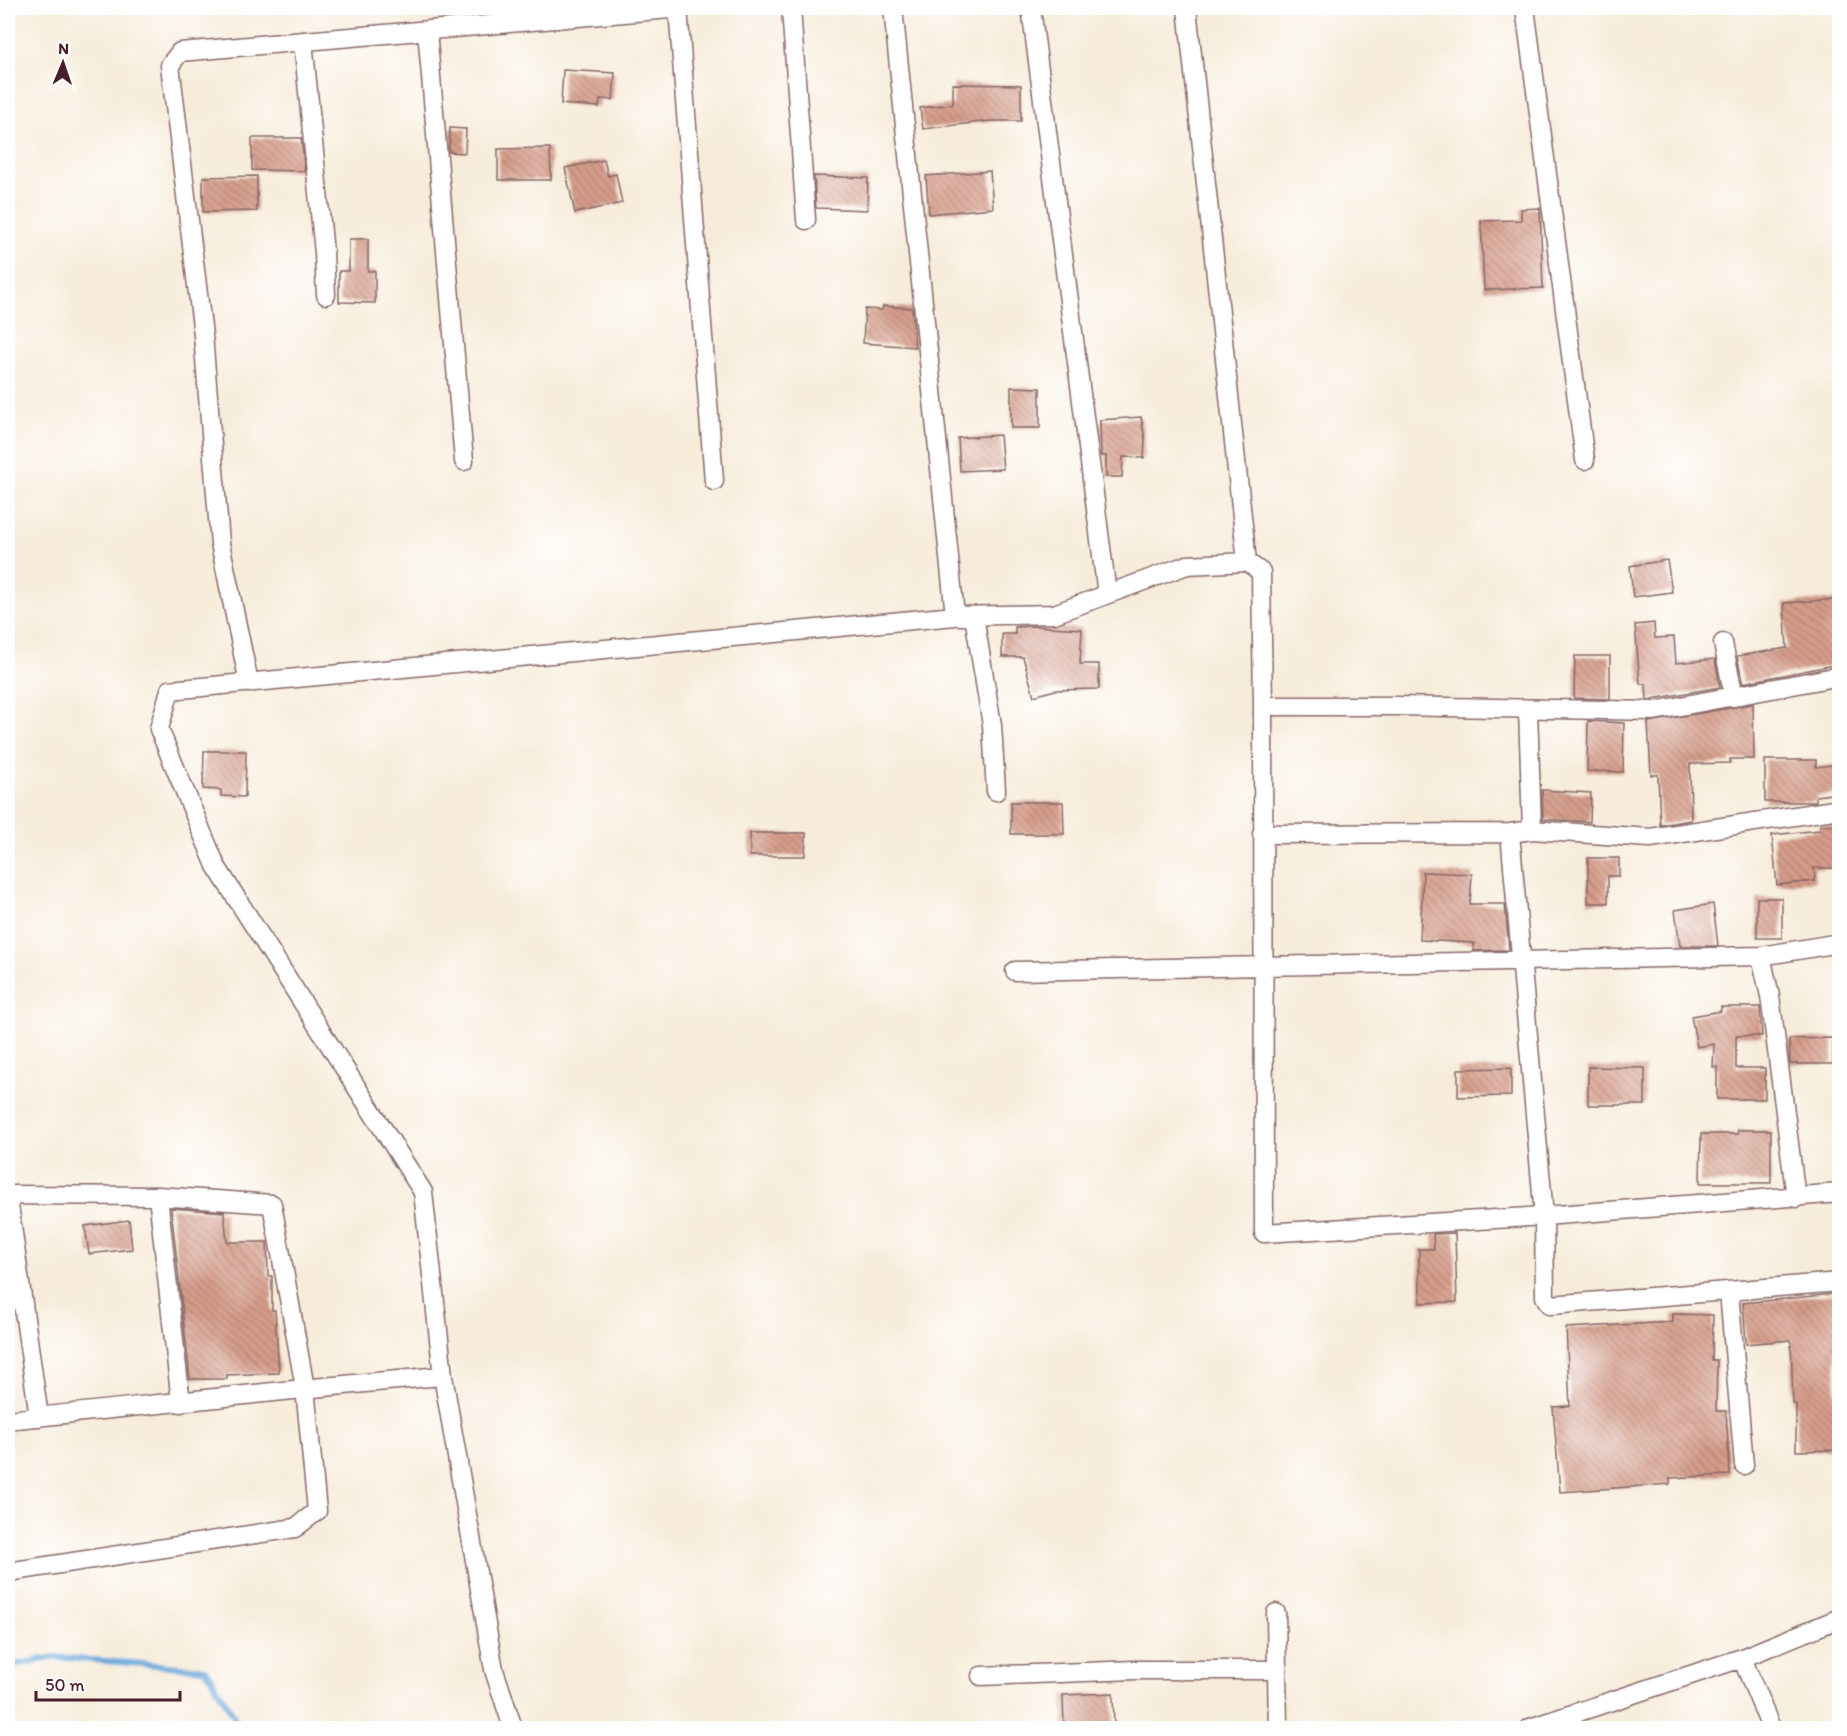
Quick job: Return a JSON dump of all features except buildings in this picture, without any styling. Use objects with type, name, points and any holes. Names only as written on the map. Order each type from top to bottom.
[{"type":"street","points":[[249,683],[220,543],[203,335],[170,64],[180,52],[680,8],[714,481]]},
{"type":"street","points":[[791,8],[806,220]]},
{"type":"street","points":[[893,8],[954,616]]},
{"type":"street","points":[[1031,8],[1107,594]]},
{"type":"street","points":[[1187,8],[1247,562]]},
{"type":"street","points":[[1525,8],[1585,460]]},
{"type":"street","points":[[427,30],[464,461]]},
{"type":"street","points":[[303,41],[326,295]]},
{"type":"street","points":[[513,1728],[494,1670],[443,1376],[423,1192],[216,866],[159,729],[170,690],[954,616],[1054,614],[1187,566],[1247,562],[1261,572],[1264,1233],[1544,1216],[1839,1193]]},
{"type":"street","points":[[974,616],[992,725],[996,791]]},
{"type":"street","points":[[1722,643],[1734,697]]},
{"type":"street","points":[[1263,706],[1653,711],[1839,676]]},
{"type":"street","points":[[1528,709],[1532,830]]},
{"type":"street","points":[[1262,834],[1510,833],[1532,830],[1650,838],[1839,809]]},
{"type":"street","points":[[1510,833],[1544,1216],[1545,1297],[1550,1305],[1839,1282]]},
{"type":"street","points":[[1015,971],[1761,956],[1839,943]]},
{"type":"street","points":[[1761,956],[1770,996],[1796,1197]]},
{"type":"street","points":[[158,1196],[181,1403]]},
{"type":"street","points":[[8,1572],[296,1528],[317,1511],[305,1388],[272,1204],[158,1196],[8,1197],[39,1417]]},
{"type":"street","points":[[1729,1292],[1744,1465]]},
{"type":"street","points":[[8,1420],[305,1388],[443,1376]]},
{"type":"street","points":[[1276,1613],[1278,1728]]},
{"type":"street","points":[[1530,1728],[1742,1658],[1839,1618]]},
{"type":"street","points":[[1742,1658],[1771,1728]]},
{"type":"street","points":[[981,1676],[1135,1670],[1277,1670]]},
{"type":"waterway","points":[[8,1666],[55,1657],[206,1669],[241,1728]]}]
